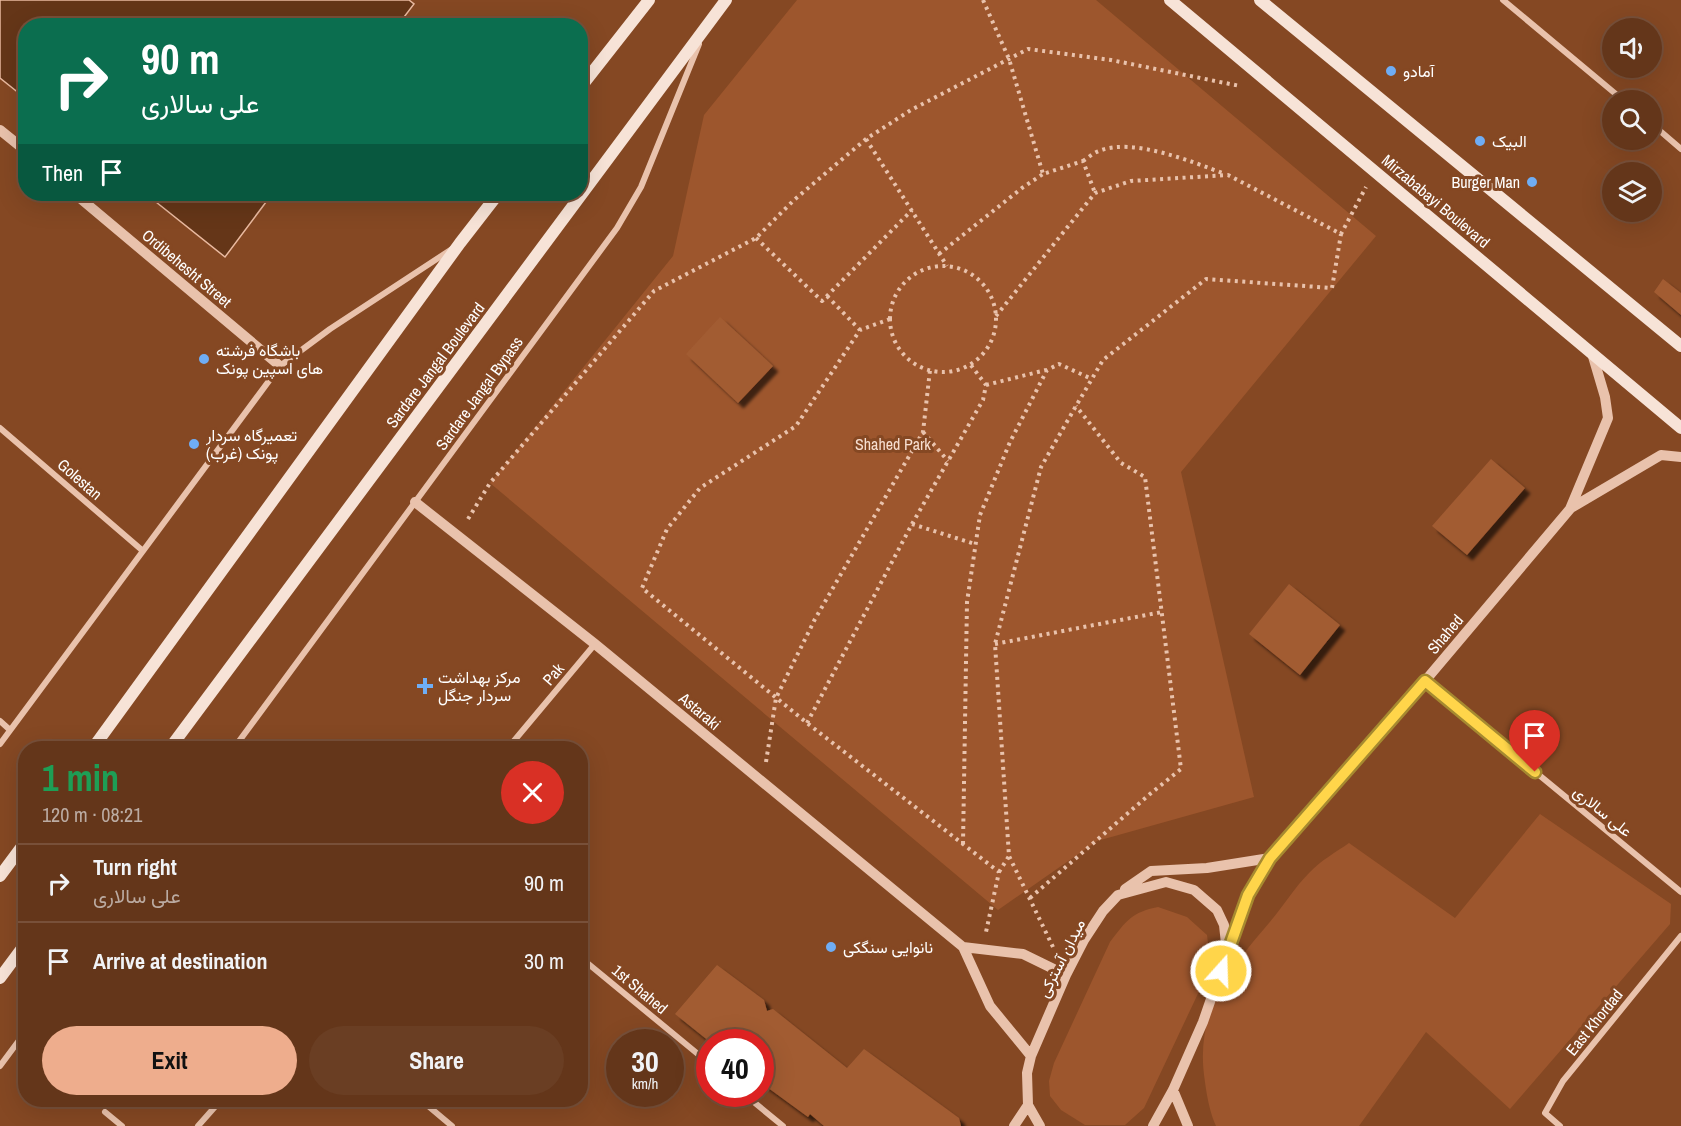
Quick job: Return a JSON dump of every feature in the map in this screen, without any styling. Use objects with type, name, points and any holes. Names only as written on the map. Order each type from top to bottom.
[{"type":"main road","points":[[588,78],[649,0]]},
{"type":"main road","name":"Sardare Jangal Boulevard","points":[[588,187],[726,0]]},
{"type":"main road","name":"Mirzababayi Boulevard","points":[[1170,0],[1681,428]]},
{"type":"main road","points":[[1260,0],[1681,346]]},
{"type":"main road","points":[[98,741],[493,201]]},
{"type":"main road","name":"Sardare Jangal Boulevard","points":[[175,741],[578,201]]},
{"type":"main road","points":[[0,876],[18,852]]},
{"type":"main road","points":[[0,978],[18,954]]},
{"type":"street","points":[[1503,0],[1611,90]]},
{"type":"street","name":"Sardare Jangal Bypass","points":[[239,741],[617,228],[641,187],[705,30]]},
{"type":"street","points":[[0,130],[18,145]]},
{"type":"street","points":[[1662,133],[1681,149]]},
{"type":"street","name":"Ordibehesht Street","points":[[83,201],[280,366]]},
{"type":"street","points":[[0,744],[280,366],[330,329],[460,243]]},
{"type":"street","name":"Shahed","points":[[1227,953],[1248,895],[1270,858],[1425,681],[1570,509],[1608,418],[1605,397],[1592,353]]},
{"type":"street","name":"Golestan","points":[[0,428],[143,551]]},
{"type":"street","name":"Shahed","points":[[1570,509],[1661,455],[1681,457]]},
{"type":"street","name":"Astaraki","points":[[415,502],[595,644],[963,947]]},
{"type":"street","name":"Pak","points":[[514,741],[595,644]]},
{"type":"street","name":"علی سالاری","points":[[1425,681],[1681,892]]},
{"type":"street","points":[[0,721],[10,730]]},
{"type":"street","points":[[1118,895],[1151,871],[1207,868],[1270,858]]},
{"type":"street","points":[[1118,895],[1166,882],[1194,890],[1217,910],[1224,926],[1227,953],[1203,1022],[1173,1090],[1153,1126]]},
{"type":"street","name":"میدان آسترکی","points":[[1040,1126],[1028,1105],[1027,1073],[1031,1056],[1066,975],[1084,940],[1103,911],[1118,895]]},
{"type":"street","name":"East Khordad","points":[[1560,1126],[1545,1113],[1563,1081],[1681,936]]},
{"type":"street","points":[[963,947],[1023,954],[1066,975]]},
{"type":"street","points":[[963,947],[990,1006],[1031,1056]]},
{"type":"street","name":"1st Shahed","points":[[588,964],[696,1052]]},
{"type":"street","points":[[0,1066],[18,1042]]},
{"type":"street","points":[[1173,1090],[1188,1126]]},
{"type":"street","points":[[1014,1126],[1028,1105]]},
{"type":"street","points":[[198,1126],[215,1107]]},
{"type":"street","points":[[429,1107],[452,1126]]},
{"type":"street","points":[[760,1107],[783,1126]]},
{"type":"street","points":[[105,1112],[122,1126]]},
{"type":"path","points":[[983,0],[1010,59],[1043,174]]},
{"type":"path","points":[[457,536],[490,483],[654,291],[756,238],[794,200],[866,139],[911,110],[1028,49],[1111,60],[1248,87]]},
{"type":"path","points":[[866,139],[947,266]]},
{"type":"path","points":[[939,254],[1043,174],[1083,161],[1099,150],[1126,147],[1179,157],[1228,175],[1341,234]]},
{"type":"path","points":[[1083,161],[1095,193]]},
{"type":"path","points":[[1066,975],[1009,856],[996,644],[1041,467],[1103,360],[1206,279],[1332,288],[1341,234],[1374,171]]},
{"type":"path","points":[[996,316],[1095,193],[1131,181],[1228,175]]},
{"type":"path","points":[[756,238],[822,301],[912,210]]},
{"type":"path","points":[[947,266],[962,269],[976,277],[986,287],[993,301],[996,316],[995,332],[988,347],[970,364],[947,372],[930,370],[914,364],[901,351],[893,336],[890,319],[893,302],[901,286],[914,274],[930,267],[947,266]]},
{"type":"path","points":[[827,296],[860,330]]},
{"type":"path","points":[[890,319],[860,330],[796,426],[700,488],[667,529],[642,588],[807,723],[999,872]]},
{"type":"path","points":[[807,723],[912,524],[983,400],[986,385],[970,364]]},
{"type":"path","points":[[986,385],[1047,370],[1059,364],[1092,379]]},
{"type":"path","points":[[763,782],[776,698],[815,619],[923,432],[930,370]]},
{"type":"path","points":[[963,844],[967,602],[980,515],[1010,442],[1047,370]]},
{"type":"path","points":[[1029,898],[1181,769],[1145,477],[1121,463],[1076,406]]},
{"type":"path","points":[[923,432],[948,460]]},
{"type":"path","points":[[912,524],[975,544]]},
{"type":"path","points":[[996,644],[1162,612]]},
{"type":"path","points":[[982,949],[999,872],[1009,856]]},
{"type":"green space","name":"Shahed Park","points":[[797,0],[1096,0],[1376,236],[1181,472],[1254,797],[1097,841],[998,910],[490,483],[673,256],[704,115]]},
{"type":"green space","points":[[1540,814],[1671,904],[1670,924],[1510,1109],[1426,1032],[1359,1126],[1216,1126],[1208,1099],[1203,1058],[1204,1035],[1209,1015],[1227,977],[1313,869],[1349,843],[1455,918]]},
{"type":"green space","points":[[1158,907],[1187,917],[1207,935],[1210,959],[1203,983],[1144,1108],[1125,1125],[1085,1125],[1061,1110],[1050,1096],[1049,1081],[1054,1063],[1110,942],[1130,918]]},
{"type":"shaded area","points":[[0,0],[409,0],[414,4],[403,18],[18,18],[18,92],[0,78]]},
{"type":"shaded area","points":[[155,201],[267,201],[225,257]]},
{"type":"building","points":[[1663,279],[1681,293],[1681,315],[1654,292]]},
{"type":"building","points":[[720,317],[773,366],[738,403],[686,354]]},
{"type":"building","points":[[1491,459],[1525,488],[1467,555],[1432,526]]},
{"type":"building","points":[[1289,584],[1340,625],[1300,675],[1249,634]]},
{"type":"building","points":[[717,965],[764,1000],[767,1011],[773,1009],[847,1068],[864,1049],[959,1118],[961,1126],[824,1126],[810,1114],[808,1117],[774,1092],[774,1029],[696,1031],[675,1014]]},
{"type":"place","name":"آمادو","points":[[1391,71]]},
{"type":"place","name":"البیک","points":[[1480,141]]},
{"type":"place","name":"‌Burger Man","points":[[1532,182]]},
{"type":"place","name":"باشگاه فرشته های اسپین پونک","points":[[204,359]]},
{"type":"place","name":"تعمیرگاه سردار پونک (غرب)","points":[[194,444]]},
{"type":"place","name":"مرکز بهداشت سردار جنگل","points":[[425,686]]},
{"type":"place","name":"نانوایی سنگکی","points":[[831,947]]},
{"type":"route","points":[[1221,971],[1248,895],[1270,858],[1425,681],[1535,772]]}]
